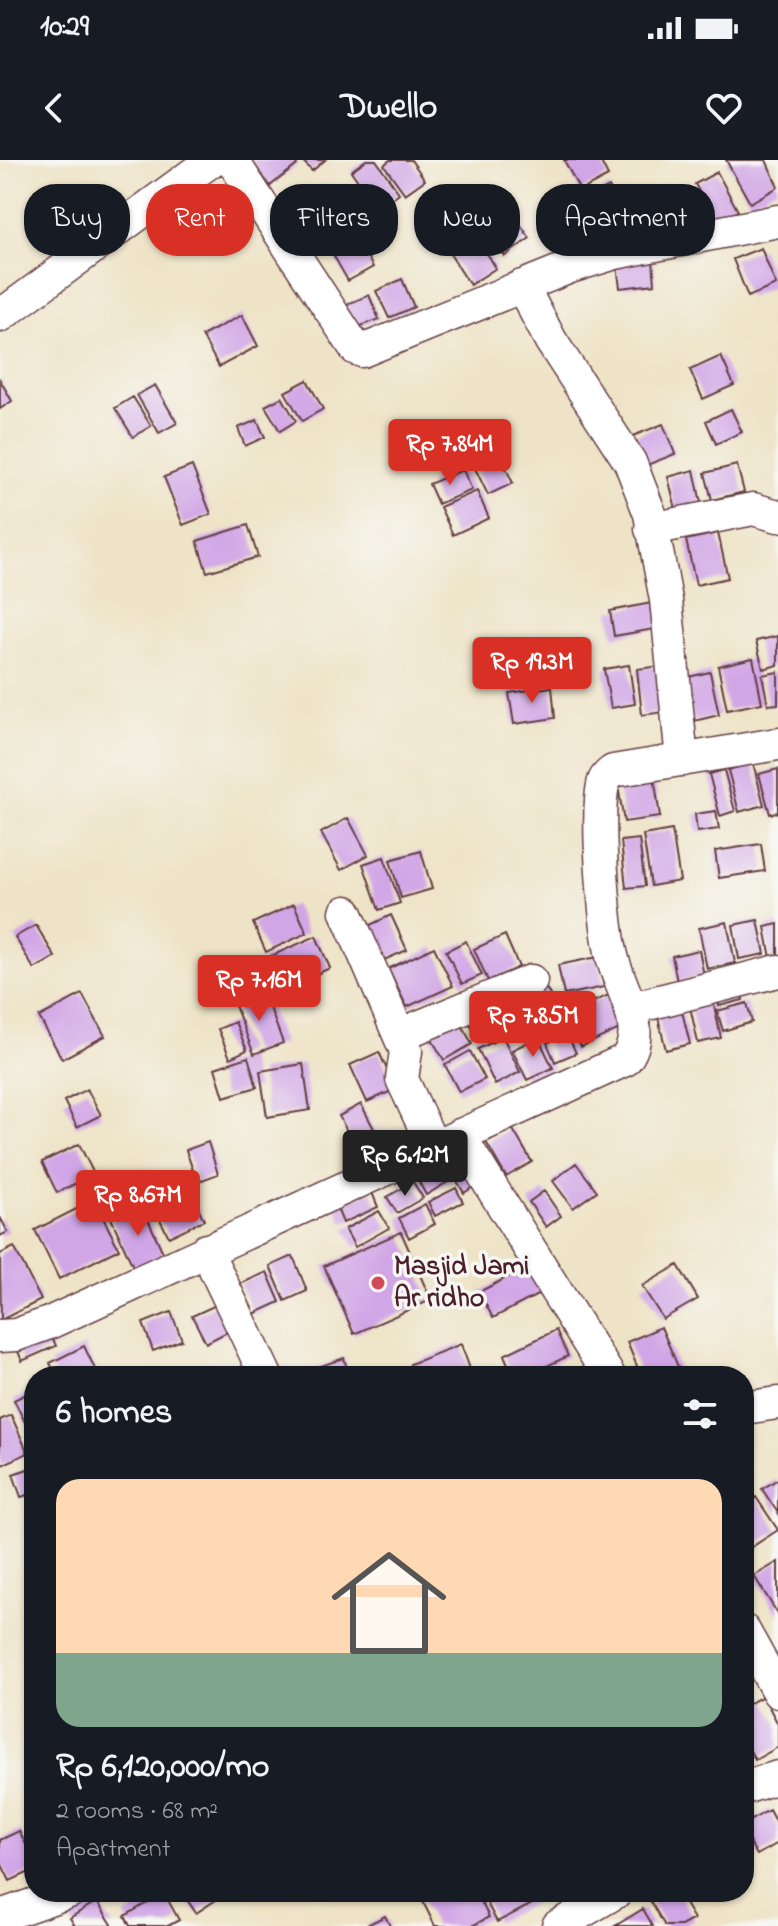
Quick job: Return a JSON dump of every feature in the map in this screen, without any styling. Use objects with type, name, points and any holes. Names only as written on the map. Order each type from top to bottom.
[{"type":"street","points":[[0,316],[212,160]]},
{"type":"street","points":[[232,160],[356,349],[373,348],[522,286],[615,253],[778,221]]},
{"type":"street","points":[[522,286],[551,341],[630,462],[650,514],[666,600],[682,760]]},
{"type":"street","points":[[651,529],[753,509],[778,516]]},
{"type":"street","points":[[0,1336],[16,1335],[49,1323],[625,1060],[632,1051],[632,1008],[617,974],[608,933],[602,787],[613,771],[778,744]]},
{"type":"street","points":[[346,912],[406,1051],[402,1079],[602,1366]]},
{"type":"street","points":[[632,1008],[778,971]]},
{"type":"street","points":[[399,1035],[531,981]]},
{"type":"street","points":[[206,1250],[261,1366]]},
{"type":"street","points":[[754,1407],[778,1403]]},
{"type":"street","points":[[754,1649],[778,1692]]},
{"type":"street","points":[[754,1785],[778,1777]]},
{"type":"street","points":[[0,1916],[40,1902]]},
{"type":"street","points":[[558,1926],[599,1902]]},
{"type":"building","points":[[251,160],[293,160],[297,165],[270,186]]},
{"type":"building","points":[[302,160],[325,160],[312,171]]},
{"type":"building","points":[[366,160],[376,160],[393,184],[360,184],[351,171]]},
{"type":"building","points":[[390,160],[411,160],[425,180],[414,184],[414,188],[405,194],[384,165]]},
{"type":"building","points":[[564,160],[600,160],[608,176],[593,184],[576,184]]},
{"type":"building","points":[[726,160],[766,160],[778,187],[750,203]]},
{"type":"building","points":[[717,172],[738,211],[715,223],[715,184],[695,184]]},
{"type":"building","points":[[520,224],[530,238],[520,245]]},
{"type":"building","points":[[761,248],[776,285],[748,297],[733,259]]},
{"type":"building","points":[[334,256],[367,256],[373,267],[348,281]]},
{"type":"building","points":[[451,256],[489,256],[496,268],[470,285]]},
{"type":"building","points":[[653,260],[655,284],[620,288],[617,265]]},
{"type":"building","points":[[402,279],[414,307],[389,318],[376,291]]},
{"type":"building","points":[[369,295],[379,319],[353,329],[343,306]]},
{"type":"building","points":[[242,315],[258,346],[219,367],[202,336]]},
{"type":"building","points":[[721,356],[734,385],[703,399],[690,370]]},
{"type":"building","points":[[0,380],[12,401],[0,409]]},
{"type":"building","points":[[307,380],[323,409],[302,421],[285,392]]},
{"type":"building","points":[[155,385],[177,423],[159,433],[137,395]]},
{"type":"building","points":[[133,397],[151,426],[133,437],[115,408]]},
{"type":"building","points":[[282,397],[296,421],[280,431],[265,406]]},
{"type":"building","points":[[731,409],[742,432],[716,444],[706,421]]},
{"type":"building","points":[[257,420],[265,437],[245,446],[238,428]]},
{"type":"building","points":[[663,424],[675,454],[642,467],[630,437]]},
{"type":"building","points":[[493,442],[513,483],[488,495],[468,454]]},
{"type":"building","points":[[737,465],[744,492],[712,500],[705,473]]},
{"type":"building","points":[[192,466],[211,514],[183,525],[164,477]]},
{"type":"building","points":[[463,470],[472,490],[438,504],[429,484]]},
{"type":"building","points":[[694,470],[701,503],[676,509],[668,477]]},
{"type":"building","points":[[477,491],[489,518],[453,535],[440,507]]},
{"type":"building","points":[[248,525],[258,557],[207,572],[197,541]]},
{"type":"building","points":[[718,533],[728,578],[696,585],[686,540]]},
{"type":"building","points":[[662,601],[666,627],[614,636],[610,611]]},
{"type":"building","points":[[778,636],[778,665],[763,669],[756,641]]},
{"type":"building","points":[[555,651],[560,677],[519,685],[514,658]]},
{"type":"building","points":[[753,658],[762,703],[727,710],[718,666]]},
{"type":"building","points":[[629,665],[635,704],[611,708],[604,669]]},
{"type":"building","points":[[660,666],[665,712],[642,715],[637,669]]},
{"type":"building","points":[[710,672],[719,715],[694,721],[684,678]]},
{"type":"building","points":[[778,672],[778,704],[768,705],[762,675]]},
{"type":"building","points":[[552,687],[555,718],[514,724],[509,693]]},
{"type":"building","points":[[753,763],[764,805],[739,812],[728,770]]},
{"type":"building","points":[[653,769],[660,817],[624,822],[616,774]]},
{"type":"building","points":[[778,769],[778,812],[770,814],[759,774]]},
{"type":"building","points":[[724,770],[735,811],[720,816],[709,774]]},
{"type":"building","points":[[716,811],[719,829],[697,832],[695,814]]},
{"type":"building","points":[[348,818],[368,855],[341,870],[321,833]]},
{"type":"building","points":[[672,830],[680,881],[651,886],[643,835]]},
{"type":"building","points":[[639,839],[645,886],[626,888],[621,841]]},
{"type":"building","points":[[761,844],[765,871],[719,878],[715,851]]},
{"type":"building","points":[[421,851],[432,889],[401,898],[390,860]]},
{"type":"building","points":[[384,857],[400,903],[379,910],[363,864]]},
{"type":"building","points":[[294,904],[307,933],[266,952],[253,923]]},
{"type":"building","points":[[391,915],[407,950],[382,961],[366,927]]},
{"type":"building","points":[[758,920],[765,954],[739,959],[733,925]]},
{"type":"building","points":[[727,922],[735,963],[707,969],[699,928]]},
{"type":"building","points":[[778,924],[778,957],[771,958],[765,927]]},
{"type":"building","points":[[36,925],[55,957],[34,969],[15,937]]},
{"type":"building","points":[[505,935],[519,967],[488,981],[474,949]]},
{"type":"building","points":[[316,936],[330,968],[277,992],[262,960]]},
{"type":"building","points":[[466,941],[482,975],[462,984],[446,951]]},
{"type":"building","points":[[434,947],[453,986],[407,1007],[388,969]]},
{"type":"building","points":[[699,950],[704,976],[677,982],[672,956]]},
{"type":"building","points":[[598,957],[604,987],[564,995],[558,965]]},
{"type":"building","points":[[540,977],[565,1022],[542,1034],[518,989]]},
{"type":"building","points":[[739,983],[743,1000],[719,1006],[716,989]]},
{"type":"building","points":[[264,992],[283,1043],[254,1054],[234,1003]]},
{"type":"building","points":[[613,993],[628,1025],[581,1047],[566,1014]]},
{"type":"building","points":[[82,994],[105,1036],[62,1059],[39,1017]]},
{"type":"building","points":[[712,997],[721,1038],[698,1043],[689,1002]]},
{"type":"building","points":[[679,999],[690,1044],[666,1050],[655,1005]]},
{"type":"building","points":[[495,1002],[507,1027],[479,1041],[466,1015]]},
{"type":"building","points":[[747,1003],[752,1022],[723,1031],[717,1011]]},
{"type":"building","points":[[457,1016],[472,1044],[444,1060],[428,1033]]},
{"type":"building","points":[[235,1022],[247,1050],[230,1058],[218,1029]]},
{"type":"building","points":[[567,1033],[576,1053],[555,1062],[547,1043]]},
{"type":"building","points":[[503,1037],[520,1072],[495,1085],[478,1049]]},
{"type":"building","points":[[538,1037],[553,1068],[527,1080],[512,1050]]},
{"type":"building","points":[[470,1051],[485,1079],[459,1092],[445,1065]]},
{"type":"building","points":[[379,1052],[396,1089],[367,1102],[350,1065]]},
{"type":"building","points":[[248,1057],[257,1087],[224,1097],[215,1068]]},
{"type":"building","points":[[303,1064],[310,1110],[267,1117],[260,1071]]},
{"type":"building","points":[[87,1089],[101,1115],[77,1127],[64,1101]]},
{"type":"building","points":[[361,1104],[382,1144],[360,1156],[339,1116]]},
{"type":"building","points":[[512,1128],[532,1162],[506,1177],[486,1142]]},
{"type":"building","points":[[208,1142],[218,1174],[197,1182],[186,1150]]},
{"type":"building","points":[[79,1144],[94,1174],[57,1193],[42,1162]]},
{"type":"building","points":[[461,1153],[479,1183],[464,1193],[446,1162]]},
{"type":"building","points":[[576,1163],[597,1191],[573,1208],[553,1181]]},
{"type":"building","points":[[442,1165],[451,1180],[426,1195],[418,1180]]},
{"type":"building","points":[[413,1182],[423,1198],[397,1213],[387,1197]]},
{"type":"building","points":[[188,1186],[204,1220],[169,1237],[152,1204]]},
{"type":"building","points":[[456,1188],[463,1202],[435,1216],[428,1202]]},
{"type":"building","points":[[371,1190],[378,1207],[343,1223],[336,1206]]},
{"type":"building","points":[[544,1191],[561,1216],[546,1227],[529,1202]]},
{"type":"building","points":[[94,1200],[119,1249],[59,1279],[35,1230]]},
{"type":"building","points":[[141,1204],[165,1257],[135,1271],[111,1218]]},
{"type":"building","points":[[425,1204],[435,1224],[409,1238],[399,1218]]},
{"type":"building","points":[[379,1211],[389,1228],[355,1247],[345,1229]]},
{"type":"building","points":[[0,1217],[8,1232],[0,1236]]},
{"type":"building","name":"Masjid Jami Ar ridho","points":[[401,1232],[431,1300],[354,1334],[324,1266]]},
{"type":"building","points":[[14,1247],[41,1300],[1,1320],[0,1254]]},
{"type":"building","points":[[293,1256],[307,1291],[285,1301],[270,1266]]},
{"type":"building","points":[[533,1264],[547,1290],[493,1318],[479,1292]]},
{"type":"building","points":[[678,1265],[698,1299],[663,1319],[642,1286]]},
{"type":"building","points":[[267,1272],[280,1302],[254,1314],[240,1284]]},
{"type":"building","points":[[216,1305],[229,1331],[206,1343],[192,1316]]},
{"type":"building","points":[[171,1312],[182,1340],[153,1351],[143,1323]]},
{"type":"building","points":[[47,1324],[56,1346],[22,1361],[13,1339]]},
{"type":"building","points":[[661,1327],[678,1366],[637,1366],[627,1342]]},
{"type":"building","points":[[556,1330],[568,1356],[547,1366],[509,1366],[504,1355]]},
{"type":"building","points":[[461,1344],[469,1366],[411,1366]]},
{"type":"building","points":[[84,1346],[94,1366],[51,1366],[50,1363]]},
{"type":"building","points":[[344,1358],[346,1366],[321,1366]]},
{"type":"building","points":[[24,1395],[24,1420],[14,1400]]},
{"type":"building","points":[[11,1415],[24,1444],[24,1455],[0,1466],[0,1420]]},
{"type":"building","points":[[24,1470],[24,1496],[21,1497],[13,1474]]},
{"type":"building","points":[[778,1479],[778,1513],[762,1489]]},
{"type":"building","points":[[754,1498],[778,1530],[754,1546]]},
{"type":"building","points":[[778,1562],[778,1614],[754,1576]]},
{"type":"building","points":[[763,1696],[778,1724],[778,1747],[755,1760],[754,1758],[754,1701]]},
{"type":"building","points":[[769,1810],[778,1827],[778,1843],[757,1855],[754,1850],[754,1818]]},
{"type":"building","points":[[19,1831],[24,1841],[24,1875],[10,1881],[0,1861],[0,1840]]},
{"type":"building","points":[[98,1902],[113,1926],[75,1926],[70,1918]]},
{"type":"building","points":[[149,1902],[169,1902],[179,1920],[168,1926],[130,1926],[125,1916]]},
{"type":"building","points":[[189,1902],[213,1902],[196,1913]]},
{"type":"building","points":[[423,1902],[481,1902],[489,1917],[472,1926],[435,1926]]},
{"type":"building","points":[[486,1902],[536,1902],[497,1922]]},
{"type":"building","points":[[651,1902],[684,1902],[694,1919],[681,1926],[665,1926]]},
{"type":"building","points":[[643,1909],[653,1926],[615,1926]]},
{"type":"building","points":[[385,1916],[390,1926],[365,1926]]},
{"type":"place","name":"Masjid Jami Ar ridho","points":[[378,1283]]}]
